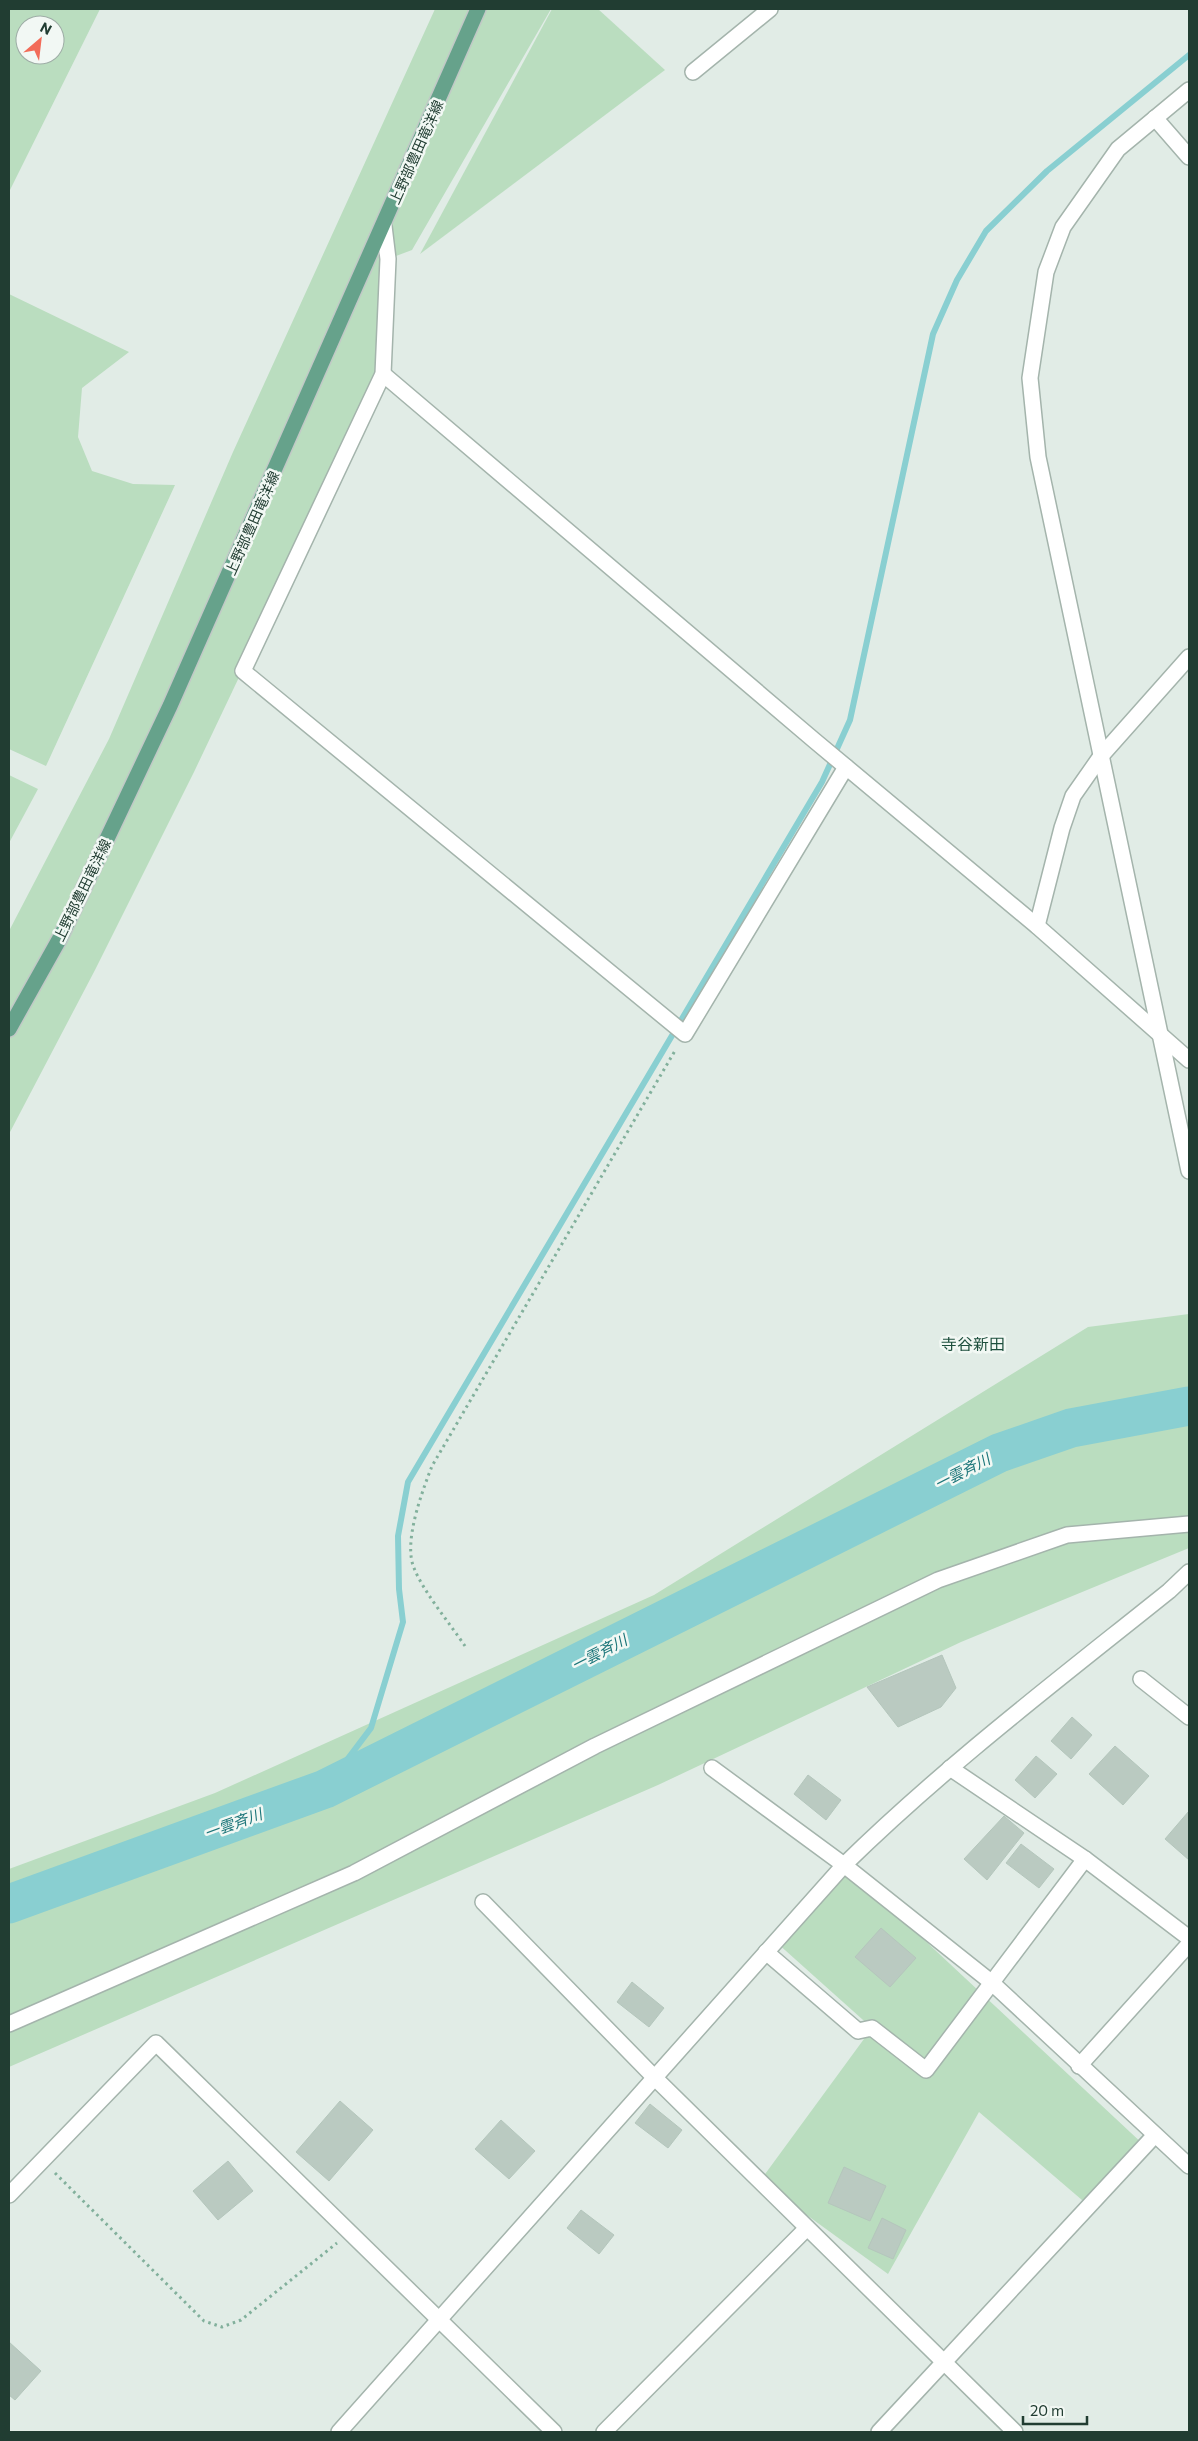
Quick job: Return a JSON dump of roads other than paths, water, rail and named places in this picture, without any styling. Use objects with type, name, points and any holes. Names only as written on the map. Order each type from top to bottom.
[{"type":"main road","name":"上野部豊田竜洋線","points":[[9,1029],[60,938],[170,706],[384,226],[478,9]]},
{"type":"street","points":[[693,72],[770,9]]},
{"type":"street","points":[[1189,90],[1118,149],[1063,227],[1046,272],[1030,378],[1038,457],[1189,1171]]},
{"type":"street","points":[[1155,118],[1189,157]]},
{"type":"street","points":[[384,226],[388,259],[383,374],[243,671],[685,1034],[846,767]]},
{"type":"street","points":[[383,374],[815,741],[1037,926],[1189,1060]]},
{"type":"street","points":[[1037,926],[1062,828],[1073,796],[1100,756],[1189,656]]},
{"type":"street","points":[[9,2024],[354,1874],[595,1746],[938,1580],[1067,1535],[1189,1524]]},
{"type":"street","points":[[338,2432],[844,1865],[897,1812],[1169,1591],[1189,1572]]},
{"type":"street","points":[[1141,1679],[1189,1717]]},
{"type":"street","points":[[712,1768],[844,1865],[991,1982],[1079,2066],[1189,2166]]},
{"type":"street","points":[[950,1768],[1085,1859],[1189,1938]]},
{"type":"street","points":[[766,1952],[858,2031],[872,2028],[926,2070],[1085,1859]]},
{"type":"street","points":[[483,1902],[655,2078],[1015,2432]]},
{"type":"street","points":[[1079,2066],[1189,1944]]},
{"type":"street","points":[[9,2195],[156,2044],[554,2432]]},
{"type":"street","points":[[879,2432],[1155,2135]]},
{"type":"street","points":[[604,2432],[807,2228]]},
{"type":"waterway","points":[[325,1789],[371,1728],[403,1622],[399,1589],[398,1536],[408,1482],[822,782],[850,720],[933,334],[957,280],[986,231],[1047,171],[1189,55]]},
{"type":"waterway","name":"一雲斉川","points":[[9,1904],[325,1789],[999,1453],[1071,1428],[1189,1406]]},
{"type":"district","name":"寺谷新田","points":[[973,1343]]}]
